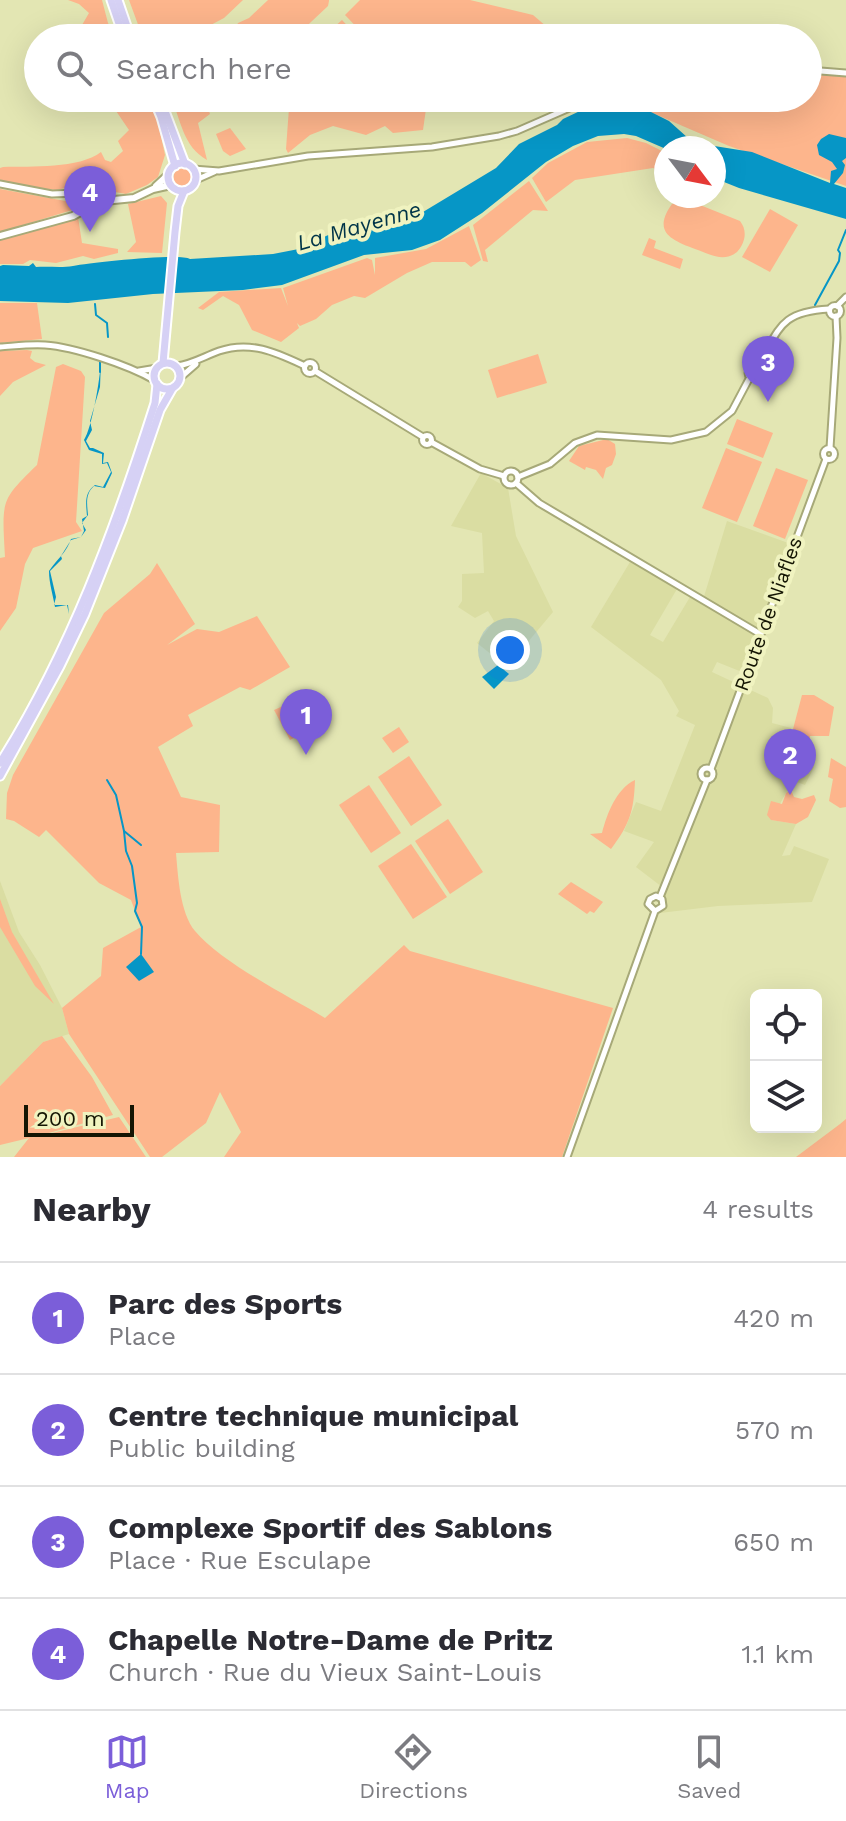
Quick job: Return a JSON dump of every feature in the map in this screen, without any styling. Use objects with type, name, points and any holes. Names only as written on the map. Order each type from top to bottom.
[{"type":"main road","points":[[111,0],[119,24]]},
{"type":"main road","points":[[118,0],[126,24]]},
{"type":"main road","points":[[159,112],[175,166]]},
{"type":"main road","points":[[0,763],[56,663],[99,566],[155,403],[168,322],[178,206],[184,191],[196,180],[193,169],[185,164],[165,112]]},
{"type":"main road","points":[[153,189],[175,166],[185,164]]},
{"type":"main road","points":[[169,174],[178,206]]},
{"type":"main road","points":[[0,236],[81,213],[95,200],[100,205],[104,201],[120,200],[153,189],[173,187],[184,191]]},
{"type":"main road","points":[[0,776],[85,614],[122,521],[160,410],[181,377],[170,352],[168,322]]},
{"type":"main road","points":[[160,365],[176,365]]},
{"type":"main road","points":[[156,382],[164,389],[172,389]]},
{"type":"street","points":[[822,71],[846,73]]},
{"type":"street","points":[[196,180],[219,171],[288,159],[396,152],[499,136],[561,112]]},
{"type":"street","points":[[193,169],[219,171]]},
{"type":"street","points":[[0,184],[52,194],[77,193],[95,200]]},
{"type":"street","points":[[504,476],[507,484],[517,480],[550,464],[575,443],[597,435],[671,440],[706,432],[732,411],[750,377],[757,375],[755,369],[784,322],[810,311],[837,306],[846,297]]},
{"type":"street","points":[[829,309],[830,314],[836,316],[840,311],[837,306]]},
{"type":"street","name":"Route de Niafles","points":[[660,897],[707,780],[713,776],[711,769],[826,459],[824,451],[830,448],[836,316]]},
{"type":"street","points":[[0,347],[48,345],[139,371],[156,382]]},
{"type":"street","points":[[176,365],[204,359],[230,348],[269,349],[305,366],[313,364],[315,371],[423,437],[425,443],[431,442],[480,469],[504,476]]},
{"type":"street","points":[[181,377],[204,359]]},
{"type":"street","points":[[139,371],[160,365]]},
{"type":"street","points":[[504,476],[511,471],[539,503],[760,634]]},
{"type":"street","points":[[567,1157],[655,911],[663,906],[660,897],[654,896],[649,906],[655,911]]},
{"type":"shaded area","points":[[68,0],[102,0],[109,24],[83,24],[89,13]]},
{"type":"shaded area","points":[[129,0],[243,0],[213,24],[138,24]]},
{"type":"shaded area","points":[[268,0],[329,0],[328,6],[309,24],[238,24]]},
{"type":"shaded area","points":[[360,0],[470,0],[533,15],[544,24],[354,24],[345,15]]},
{"type":"shaded area","points":[[822,72],[846,74],[846,186],[729,146],[726,145],[726,136],[706,136],[650,112],[822,112]]},
{"type":"shaded area","points":[[117,112],[154,112],[165,155],[158,177],[126,194],[77,185],[57,190],[39,189],[0,180],[0,168],[3,167],[68,164],[101,152],[105,160],[111,162],[123,151],[118,141],[129,130]]},
{"type":"shaded area","points":[[176,112],[209,112],[198,123],[207,160],[193,148]]},
{"type":"shaded area","points":[[289,112],[426,112],[423,130],[393,133],[385,126],[366,135],[333,126],[310,135],[288,153]]},
{"type":"shaded area","points":[[230,128],[246,149],[230,156],[223,151],[216,134]]},
{"type":"shaded area","points":[[627,138],[646,143],[654,147],[654,168],[575,180],[546,202],[532,178],[548,163],[587,142]]},
{"type":"shaded area","points":[[183,168],[190,171],[193,178],[190,185],[183,188],[176,185],[173,178],[176,171]]},
{"type":"shaded area","points":[[529,181],[548,211],[533,210],[485,250],[488,262],[483,261],[473,225]]},
{"type":"shaded area","points":[[0,189],[71,202],[79,208],[0,232]]},
{"type":"shaded area","points":[[161,196],[167,203],[162,253],[127,252],[136,242],[128,204]]},
{"type":"shaded area","points":[[670,208],[708,208],[740,221],[744,229],[742,245],[727,257],[678,242],[664,228]]},
{"type":"shaded area","points":[[770,209],[798,225],[770,272],[742,257]]},
{"type":"shaded area","points":[[78,217],[82,243],[118,249],[118,253],[94,259],[83,256],[56,263],[30,260],[23,264],[0,264],[0,239]]},
{"type":"shaded area","points":[[469,226],[481,260],[471,267],[465,262],[432,262],[365,298],[354,296],[332,305],[316,319],[300,326],[297,323],[299,328],[281,342],[252,330],[239,305],[223,296],[203,310],[198,308],[219,292],[281,288],[288,306],[283,288],[367,258],[372,260],[375,275],[375,258],[426,249]]},
{"type":"shaded area","points":[[649,238],[656,241],[654,248],[683,259],[680,269],[642,255]]},
{"type":"shaded area","points":[[0,303],[37,303],[42,339],[0,343]]},
{"type":"shaded area","points":[[0,351],[32,351],[30,358],[35,362],[46,365],[13,382],[0,396]]},
{"type":"shaded area","points":[[538,354],[547,383],[497,398],[488,370]]},
{"type":"shaded area","points":[[63,364],[81,371],[85,377],[76,522],[82,531],[33,548],[25,564],[16,608],[0,631],[0,558],[5,557],[6,503],[37,465],[56,367]]},
{"type":"shaded area","points":[[737,419],[773,433],[763,458],[727,444]]},
{"type":"shaded area","points":[[607,439],[615,444],[616,454],[612,465],[606,468],[603,479],[596,470],[586,467],[585,470],[569,461],[579,446]]},
{"type":"shaded area","points":[[726,448],[762,462],[737,522],[702,508]]},
{"type":"shaded area","points":[[776,468],[808,480],[785,539],[753,526]]},
{"type":"shaded area","points":[[481,473],[508,488],[516,536],[553,612],[507,667],[477,643],[494,621],[488,611],[475,618],[458,607],[462,601],[462,574],[484,573],[482,533],[451,526]]},
{"type":"shaded area","points":[[727,521],[791,544],[742,672],[717,662],[712,672],[768,698],[773,708],[772,723],[791,728],[788,748],[814,767],[805,785],[794,781],[790,784],[791,790],[786,793],[771,820],[796,824],[782,856],[790,855],[794,846],[829,859],[812,902],[718,906],[660,913],[666,890],[636,867],[654,842],[624,831],[636,802],[661,811],[695,725],[676,716],[679,711],[661,680],[591,627],[630,562],[677,589],[650,635],[663,642],[690,597],[702,603]]},
{"type":"shaded area","points":[[157,563],[195,624],[167,645],[197,629],[219,632],[257,616],[290,667],[250,690],[240,687],[188,715],[193,726],[158,747],[181,797],[220,805],[219,852],[176,853],[183,904],[195,931],[238,967],[325,1018],[404,945],[410,951],[613,1008],[562,1157],[224,1157],[241,1132],[220,1092],[206,1123],[162,1157],[150,1157],[69,1034],[62,1008],[101,976],[103,948],[141,927],[131,900],[99,883],[46,830],[39,837],[6,819],[7,793],[13,775],[104,613],[150,574]]},
{"type":"shaded area","points":[[802,695],[814,695],[834,707],[829,736],[810,736],[810,744],[793,747],[791,752],[788,748]]},
{"type":"shaded area","points":[[283,706],[315,714],[320,724],[290,740],[274,710]]},
{"type":"shaded area","points":[[399,727],[409,742],[393,753],[382,738]]},
{"type":"shaded area","points":[[409,756],[442,805],[411,826],[378,777]]},
{"type":"shaded area","points":[[831,758],[846,767],[846,807],[840,808],[829,801],[833,779],[828,777]]},
{"type":"shaded area","points":[[635,780],[630,816],[611,849],[590,834],[602,833],[618,796]]},
{"type":"shaded area","points":[[369,785],[401,833],[371,853],[339,805]]},
{"type":"shaded area","points":[[791,790],[794,797],[802,799],[814,795],[816,800],[808,817],[796,824],[771,820],[767,815],[771,801],[782,804],[786,793]]},
{"type":"shaded area","points":[[448,819],[483,872],[450,894],[415,841]]},
{"type":"shaded area","points":[[411,844],[447,897],[413,919],[378,866]]},
{"type":"shaded area","points":[[0,881],[19,932],[62,1008],[69,1034],[43,1042],[0,1086]]},
{"type":"shaded area","points":[[571,882],[603,902],[594,913],[590,911],[587,914],[558,894]]},
{"type":"shaded area","points":[[0,899],[12,932],[54,1004],[35,986],[0,927]]},
{"type":"shaded area","points":[[62,1036],[92,1077],[113,1115],[31,1138],[119,1117],[146,1157],[14,1157],[29,1138],[0,1145],[0,1086],[43,1042]]},
{"type":"shaded area","points":[[846,1119],[846,1157],[796,1157],[840,1124]]},
{"type":"water","name":"La Mayenne","points":[[578,112],[651,112],[669,121],[686,136],[654,136],[654,144],[624,134],[598,136],[546,162],[482,213],[440,240],[412,250],[364,255],[282,285],[68,303],[0,301],[0,266],[3,265],[29,266],[33,263],[36,267],[64,267],[153,258],[273,254],[309,247],[350,226],[396,221],[418,215],[496,168],[519,144]]},
{"type":"water","name":"La Mayenne","points":[[829,134],[846,138],[843,173],[834,184],[846,188],[846,219],[726,183],[726,148],[752,152],[830,183],[831,171],[837,169],[832,162],[819,155],[817,145]]},
{"type":"water","points":[[101,361],[100,387],[94,406],[99,379]]},
{"type":"water","points":[[90,423],[92,430],[86,441],[90,448],[104,453],[103,463],[108,462],[112,473],[105,488],[94,486],[89,492],[88,515],[83,522],[82,519],[87,516],[89,491],[91,488],[95,485],[103,487],[111,472],[107,463],[102,464],[102,454],[89,450],[84,440]]},
{"type":"water","points":[[61,556],[62,559],[50,571],[56,597],[54,604],[49,571]]},
{"type":"water","points":[[498,665],[509,674],[494,689],[482,677]]},
{"type":"water","points":[[141,954],[154,972],[139,981],[126,967]]},
{"type":"waterway","points":[[815,305],[839,261],[838,250],[846,230]]},
{"type":"waterway","points":[[95,304],[96,315],[107,323],[108,337]]},
{"type":"waterway","points":[[100,361],[100,372]]},
{"type":"waterway","points":[[107,780],[116,795],[124,831],[141,845]]},
{"type":"waterway","points":[[124,831],[126,851],[132,866],[137,903],[135,911],[142,927],[141,954]]},
{"type":"place","name":"Chapelle Notre-Dame de Pritz","points":[[90,232]]},
{"type":"place","name":"Complexe Sportif des Sablons","points":[[768,402]]},
{"type":"place","name":"Parc des Sports","points":[[306,755]]},
{"type":"place","name":"Centre technique municipal","points":[[790,795]]}]
